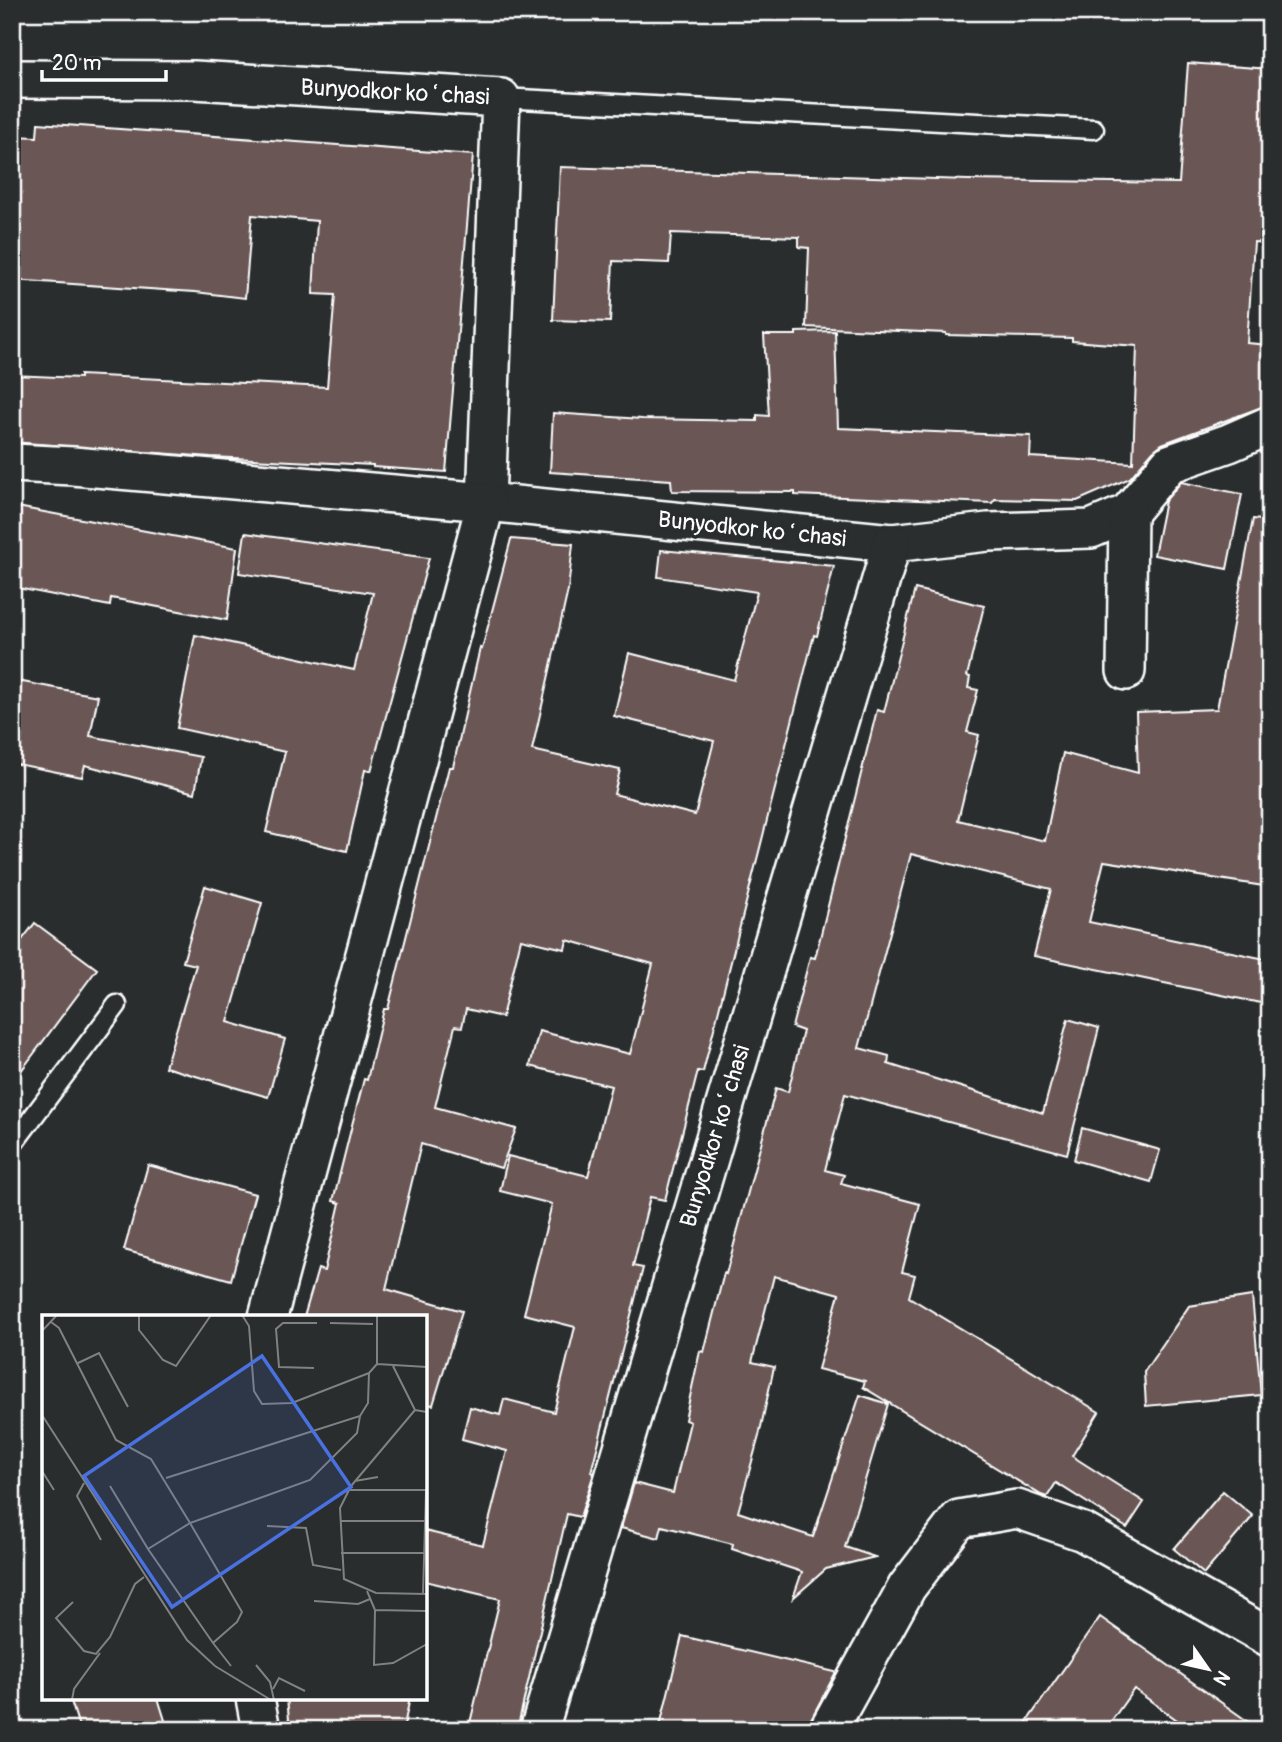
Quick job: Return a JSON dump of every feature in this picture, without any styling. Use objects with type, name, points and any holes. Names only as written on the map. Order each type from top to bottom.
[{"type":"street","name":"Bunyodkor koʻchasi","points":[[12,79],[194,80],[501,98],[486,502],[269,1315]]},
{"type":"street","name":"Bunyodkor koʻchasi","points":[[12,463],[486,502],[892,543],[988,532],[1091,529],[1128,513],[1169,464],[1270,425]]},
{"type":"street","points":[[1126,671],[1128,513]]},
{"type":"street","name":"Bunyodkor koʻchasi","points":[[539,1730],[892,543]]},
{"type":"street","points":[[828,1730],[908,1587],[959,1519],[1017,1509],[1083,1532],[1270,1638]]},
{"type":"street","points":[[255,1700],[261,1730]]},
{"type":"lane","points":[[501,98],[1094,129]]},
{"type":"lane","points":[[12,1145],[117,1005]]},
{"type":"building","points":[[1188,63],[1270,69],[1270,243],[1254,242],[1247,343],[1270,345],[1270,404],[1162,444],[1130,478],[1077,501],[995,499],[992,503],[795,495],[795,492],[672,491],[671,480],[550,472],[553,413],[642,419],[757,421],[757,415],[769,416],[764,335],[835,331],[838,428],[1031,436],[1030,457],[1133,463],[1137,346],[1072,341],[1072,338],[946,335],[806,327],[809,248],[799,247],[799,237],[671,233],[669,263],[613,261],[610,322],[553,320],[560,167],[968,180],[1179,183]]},
{"type":"building","points":[[38,123],[473,155],[446,472],[12,442],[12,375],[80,378],[80,375],[327,387],[335,295],[313,294],[317,221],[252,215],[245,298],[195,292],[12,280],[12,136],[37,137]]},
{"type":"building","points":[[1181,482],[1242,494],[1227,569],[1154,555],[1165,501]]},
{"type":"building","points":[[12,506],[237,548],[227,620],[111,598],[110,606],[12,587]]},
{"type":"building","points":[[1253,519],[1270,521],[1270,887],[1104,861],[1089,922],[1270,960],[1270,1005],[1034,956],[1051,889],[911,854],[859,1048],[889,1056],[888,1064],[1043,1113],[1068,1019],[1099,1028],[1067,1154],[845,1094],[825,1170],[844,1175],[841,1183],[920,1204],[902,1272],[915,1275],[909,1297],[1099,1412],[1072,1456],[1144,1502],[1127,1528],[1056,1483],[1047,1497],[1041,1495],[863,1387],[865,1381],[818,1369],[839,1294],[774,1276],[752,1362],[774,1367],[738,1512],[813,1537],[860,1395],[888,1404],[845,1547],[875,1557],[826,1569],[793,1598],[802,1572],[732,1549],[733,1544],[662,1526],[659,1538],[621,1528],[634,1483],[673,1493],[690,1422],[685,1420],[700,1351],[704,1352],[776,1088],[788,1092],[803,1031],[792,1027],[810,957],[815,958],[877,710],[884,712],[915,589],[984,606],[967,676],[970,677],[968,688],[978,690],[967,732],[979,735],[958,820],[1045,841],[1063,753],[1138,773],[1136,712],[1217,709]]},
{"type":"building","points":[[245,533],[429,558],[371,771],[365,770],[347,851],[266,832],[285,752],[177,728],[195,635],[354,670],[373,593],[239,573]]},
{"type":"building","points":[[511,539],[573,544],[568,590],[532,750],[620,770],[614,794],[695,815],[714,741],[614,716],[629,653],[734,680],[757,592],[658,577],[661,550],[834,566],[703,1072],[698,1071],[665,1200],[650,1197],[633,1266],[643,1268],[591,1472],[594,1473],[580,1517],[567,1514],[517,1730],[499,1730],[470,1723],[500,1599],[427,1581],[427,1531],[483,1545],[507,1451],[462,1439],[470,1407],[500,1415],[504,1399],[554,1412],[575,1327],[524,1314],[552,1204],[500,1191],[508,1156],[588,1176],[611,1086],[530,1066],[539,1031],[630,1054],[653,964],[567,940],[565,949],[521,939],[502,1017],[466,1009],[462,1027],[455,1026],[435,1107],[516,1129],[501,1168],[421,1144],[386,1289],[462,1311],[433,1405],[427,1404],[427,1315],[305,1315],[318,1269],[324,1271],[340,1203],[333,1201],[352,1125],[364,1079],[367,1080],[384,1009],[388,1009],[449,767],[453,767],[480,648],[482,649]]},
{"type":"building","points":[[12,680],[98,696],[90,736],[201,757],[195,793],[85,765],[82,777],[12,763]]},
{"type":"building","points":[[205,886],[262,903],[228,1022],[285,1039],[268,1097],[165,1067],[196,965],[183,962]]},
{"type":"building","points":[[35,923],[97,969],[12,1083],[12,953]]},
{"type":"building","points":[[1082,1128],[1160,1150],[1151,1182],[1074,1160]]},
{"type":"building","points":[[148,1165],[255,1194],[231,1280],[124,1250]]},
{"type":"building","points":[[1252,1296],[1261,1395],[1146,1406],[1144,1372],[1189,1306]]},
{"type":"building","points":[[1223,1491],[1253,1516],[1204,1574],[1174,1549]]},
{"type":"building","points":[[1100,1617],[1260,1730],[1191,1730],[1134,1689],[1105,1730],[1021,1730]]},
{"type":"building","points":[[682,1636],[835,1674],[809,1723],[796,1720],[794,1730],[659,1730]]},
{"type":"building","points":[[71,1700],[159,1700],[168,1730],[80,1730]]},
{"type":"building","points":[[287,1700],[410,1700],[403,1730],[290,1730]]}]
